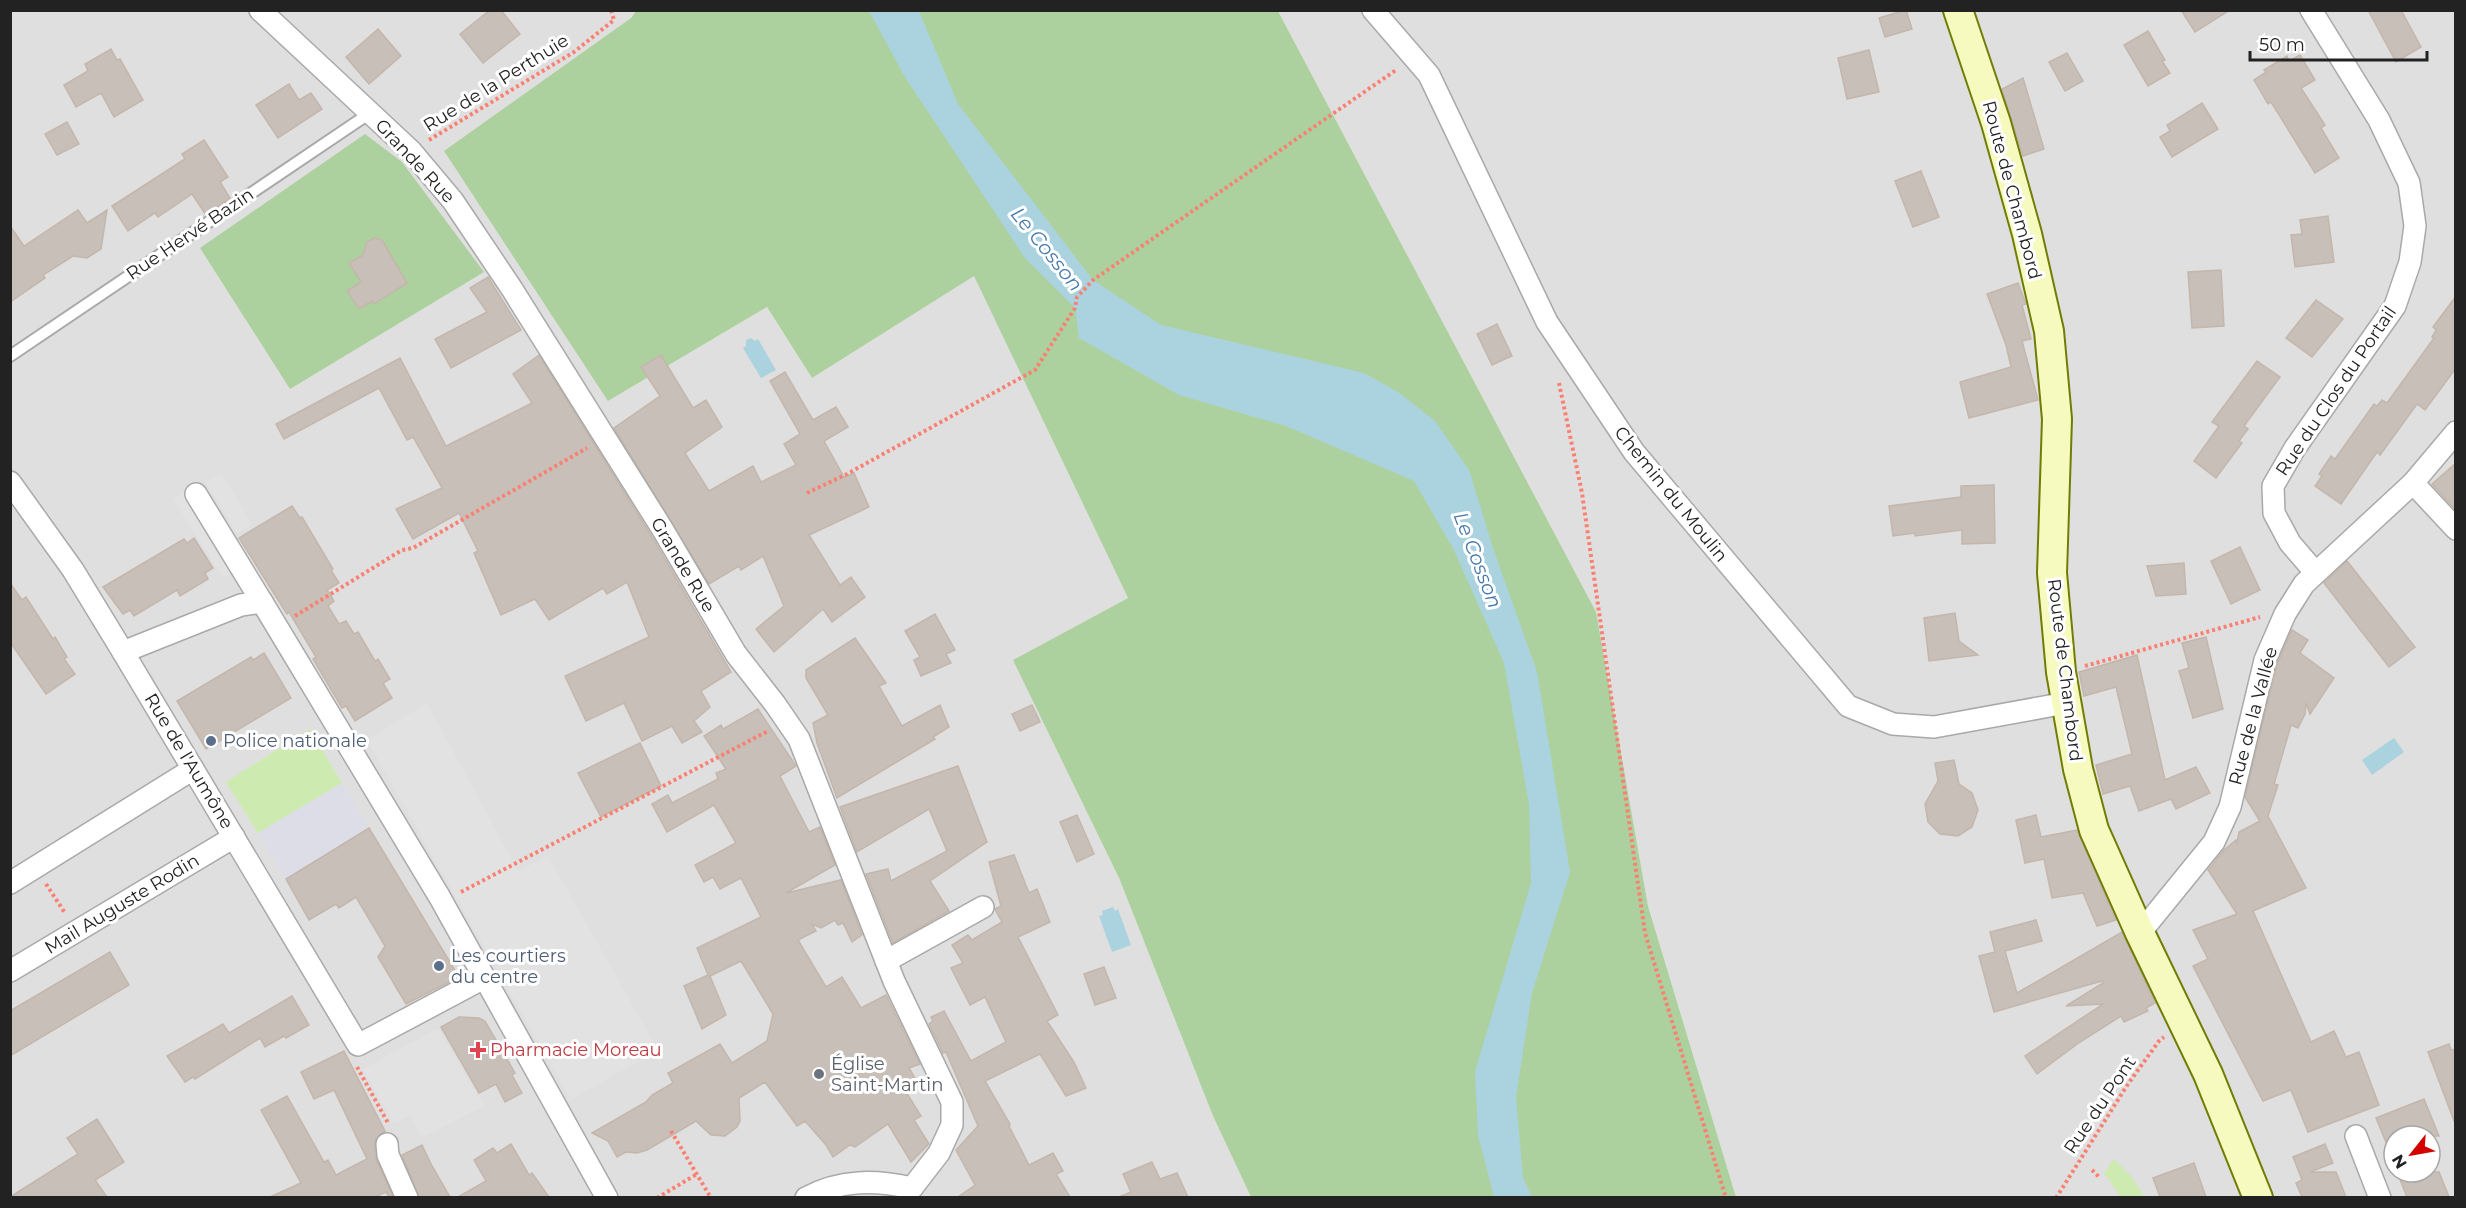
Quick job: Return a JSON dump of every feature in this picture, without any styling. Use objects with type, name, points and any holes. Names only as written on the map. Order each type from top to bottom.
[{"type":"main road","name":"Route de Chambord","points":[[1958,10],[1996,123],[2027,234],[2049,331],[2056,419],[2052,573],[2061,672],[2078,769],[2094,830],[2140,933],[2208,1074],[2258,1197]]},
{"type":"street","name":"Grande Rue","points":[[260,10],[411,151],[453,201],[512,289],[663,530],[736,654],[788,721],[799,740],[886,962],[952,1102],[952,1125],[939,1153],[914,1193]]},
{"type":"street","name":"Chemin du Moulin","points":[[1373,10],[1429,75],[1547,322],[1634,452],[1848,706],[1893,724],[1934,726],[2066,703]]},
{"type":"street","name":"Rue du Clos du Portail","points":[[2311,10],[2379,120],[2409,183],[2415,226],[2410,262],[2395,306],[2295,448],[2273,486],[2274,513],[2290,543],[2315,572]]},
{"type":"street","name":"Rue de la Vallée","points":[[2140,933],[2214,842],[2230,807],[2265,660],[2285,614],[2304,584],[2315,572],[2375,520],[2413,483],[2456,432]]},
{"type":"street","name":"Rue de l'Aumône","points":[[10,483],[73,570],[358,1046]]},
{"type":"street","points":[[2413,483],[2456,530]]},
{"type":"street","points":[[196,494],[442,902],[607,1197]]},
{"type":"street","points":[[123,652],[241,605],[262,602]]},
{"type":"street","points":[[10,883],[193,769]]},
{"type":"street","name":"Mail Auguste Rodin","points":[[10,971],[234,837]]},
{"type":"street","points":[[886,962],[983,907]]},
{"type":"street","points":[[358,1046],[484,978]]},
{"type":"street","points":[[2356,1136],[2380,1197]]},
{"type":"street","points":[[387,1144],[388,1155],[407,1197]]},
{"type":"street","points":[[806,1197],[837,1185],[882,1181],[914,1193]]},
{"type":"lane","name":"Rue Hervé Bazin","points":[[10,356],[370,113]]},
{"type":"path","name":"Rue de la Perthuie","points":[[411,151],[574,52],[614,20],[611,10]]},
{"type":"path","points":[[807,493],[847,474],[1035,370],[1076,308],[1077,297],[1093,280],[1414,58]]},
{"type":"path","points":[[1559,379],[1582,493],[1646,933],[1726,1197]]},
{"type":"path","points":[[277,627],[402,550],[413,548],[452,527],[605,438]]},
{"type":"path","points":[[2061,672],[2265,616],[2285,614]]},
{"type":"path","points":[[442,902],[788,721]]},
{"type":"path","points":[[36,867],[77,932]]},
{"type":"path","name":"Rue du Pont","points":[[2056,1197],[2128,1084],[2159,1041],[2171,1032]]},
{"type":"path","points":[[358,1046],[356,1065],[389,1126],[387,1144]]},
{"type":"path","points":[[671,1131],[711,1197]]},
{"type":"path","points":[[2092,1170],[2100,1178]]},
{"type":"path","points":[[657,1197],[697,1174]]},
{"type":"shaded area","points":[[10,11],[636,11],[631,17],[608,401],[767,307],[812,378],[974,275],[1128,598],[1014,660],[1119,878],[1213,1116],[1251,1197],[11,1197]]},
{"type":"shaded area","points":[[1278,11],[2455,11],[2455,1197],[1736,1197],[1648,906],[1595,612]]},
{"type":"shaded area","points":[[222,474],[252,524],[237,533],[205,482]]},
{"type":"shaded area","points":[[190,490],[239,568],[223,578],[173,499]]},
{"type":"shaded area","points":[[427,703],[518,871],[548,856],[658,1050],[571,1100],[367,740]]},
{"type":"shaded area","points":[[342,783],[369,828],[286,879],[258,833]]},
{"type":"shaded area","points":[[438,1028],[484,1106],[422,1138],[410,1115],[394,1123],[363,1069]]},
{"type":"green space","points":[[636,11],[1278,11],[1596,612],[1648,906],[1736,1197],[1251,1197],[1213,1116],[1119,878],[1013,660],[1128,598],[974,276],[812,378],[767,307],[608,401],[444,151],[631,18]]},
{"type":"green space","points":[[365,134],[402,162],[484,272],[290,389],[200,248]]},
{"type":"green space","points":[[310,729],[342,783],[258,833],[226,782]]},
{"type":"green space","points":[[2114,1159],[2131,1176],[2145,1197],[2121,1197],[2104,1173]]},
{"type":"water","name":"Le Cosson","points":[[869,11],[919,11],[958,104],[1093,280],[1161,325],[1364,373],[1398,392],[1435,421],[1469,470],[1493,548],[1537,672],[1570,872],[1532,993],[1516,1097],[1523,1178],[1532,1197],[1494,1197],[1478,1135],[1475,1072],[1531,883],[1529,804],[1504,663],[1454,550],[1414,481],[1286,426],[1179,395],[1079,338],[1075,308],[1025,258],[905,77]]},
{"type":"water","points":[[751,338],[755,341],[758,339],[776,370],[761,378],[743,348],[746,346],[746,340]]},
{"type":"water","points":[[2394,738],[2404,752],[2372,775],[2362,760]]},
{"type":"water","points":[[1113,907],[1115,911],[1118,909],[1131,945],[1112,952],[1099,916],[1103,915],[1102,911]]},
{"type":"building","points":[[490,10],[501,10],[520,34],[483,63],[460,34]]},
{"type":"building","points":[[1906,10],[1912,29],[1885,37],[1879,18]]},
{"type":"building","points":[[2181,10],[2230,10],[2195,32]]},
{"type":"building","points":[[2368,10],[2401,10],[2421,47],[2396,62]]},
{"type":"building","points":[[378,29],[401,56],[369,84],[346,57]]},
{"type":"building","points":[[2148,31],[2170,73],[2148,86],[2124,45]]},
{"type":"building","points":[[111,49],[117,60],[120,59],[143,100],[114,117],[101,93],[76,107],[64,85],[88,71],[85,64]]},
{"type":"building","points":[[1869,50],[1879,92],[1847,99],[1838,58]]},
{"type":"building","points":[[2067,53],[2083,81],[2065,91],[2049,62]]},
{"type":"building","points":[[2300,55],[2315,80],[2301,88],[2325,125],[2321,128],[2339,158],[2315,173],[2271,102],[2268,104],[2254,80],[2266,72],[2264,70],[2287,56],[2289,61]]},
{"type":"building","points":[[2023,78],[2044,149],[2023,156],[2002,89]]},
{"type":"building","points":[[289,84],[299,100],[311,93],[322,109],[278,138],[256,105]]},
{"type":"building","points":[[2202,103],[2218,129],[2172,157],[2160,137],[2170,131],[2167,125]]},
{"type":"building","points":[[67,122],[79,144],[57,155],[45,134]]},
{"type":"building","points":[[204,140],[228,177],[220,182],[230,198],[206,215],[192,194],[158,217],[155,213],[128,231],[112,206],[185,159],[182,154]]},
{"type":"building","points":[[1921,171],[1939,217],[1913,227],[1895,181]]},
{"type":"building","points":[[78,210],[87,223],[107,210],[101,249],[87,258],[73,256],[43,275],[45,278],[10,302],[10,226],[24,246]]},
{"type":"building","points":[[2328,216],[2334,262],[2295,267],[2291,235],[2302,234],[2300,220]]},
{"type":"building","points":[[374,238],[382,240],[407,283],[374,304],[372,301],[359,309],[347,291],[361,282],[349,263],[363,255],[367,242]]},
{"type":"building","points":[[2221,270],[2224,326],[2192,328],[2188,272]]},
{"type":"building","points":[[488,277],[521,330],[451,368],[435,339],[487,312],[470,288]]},
{"type":"building","points":[[2018,283],[2026,304],[2022,305],[2031,339],[2022,341],[2038,400],[1969,418],[1960,382],[2011,367],[2006,345],[1987,294]]},
{"type":"building","points":[[2456,296],[2456,368],[2425,410],[2417,404],[2380,455],[2377,452],[2341,504],[2315,486],[2322,476],[2319,474],[2331,456],[2335,459],[2374,404],[2377,406],[2382,400],[2387,403],[2434,338],[2432,337],[2436,330],[2433,327]]},
{"type":"building","points":[[2316,300],[2343,319],[2312,357],[2286,338]]},
{"type":"building","points":[[1497,324],[1512,356],[1492,365],[1477,334]]},
{"type":"building","points":[[539,355],[652,537],[731,672],[701,691],[710,707],[694,721],[702,732],[682,743],[672,726],[642,741],[624,703],[586,721],[565,676],[649,637],[627,582],[607,594],[603,588],[549,620],[535,599],[501,615],[474,553],[478,551],[459,513],[413,539],[396,509],[442,488],[413,437],[407,440],[379,388],[284,439],[276,424],[400,358],[446,446],[532,403],[513,374]]},
{"type":"building","points":[[661,355],[693,408],[706,400],[722,427],[685,453],[709,491],[753,466],[761,482],[796,465],[784,444],[800,434],[770,381],[785,372],[813,420],[836,407],[848,427],[824,441],[844,477],[854,473],[869,507],[809,535],[840,585],[851,577],[865,597],[832,622],[823,609],[774,652],[756,629],[784,606],[763,556],[741,570],[739,566],[709,584],[614,428],[660,396],[641,367]]},
{"type":"building","points":[[2257,361],[2280,377],[2244,426],[2248,429],[2239,441],[2242,443],[2216,478],[2194,461],[2219,426],[2212,422]]},
{"type":"building","points":[[2456,463],[2456,510],[2432,484]]},
{"type":"building","points":[[1994,485],[1995,543],[1962,544],[1962,530],[1915,536],[1915,533],[1893,536],[1889,506],[1961,497],[1961,486]]},
{"type":"building","points":[[292,506],[300,518],[302,517],[339,583],[327,590],[334,601],[328,606],[339,624],[346,621],[354,634],[358,632],[375,661],[378,659],[390,679],[383,683],[392,698],[355,721],[346,706],[342,708],[313,659],[316,657],[289,612],[287,614],[239,538]]},
{"type":"building","points":[[194,538],[213,568],[205,573],[208,579],[180,596],[177,590],[134,616],[130,610],[123,614],[103,587],[184,539],[187,543]]},
{"type":"building","points":[[2240,547],[2260,590],[2231,604],[2211,561]]},
{"type":"building","points":[[2347,561],[2415,647],[2389,667],[2324,583]]},
{"type":"building","points":[[2184,563],[2186,594],[2156,596],[2147,566]]},
{"type":"building","points":[[10,583],[22,600],[26,597],[53,639],[55,637],[67,657],[64,659],[75,674],[46,694],[10,642]]},
{"type":"building","points":[[1955,613],[1959,641],[1978,655],[1929,661],[1924,618]]},
{"type":"building","points":[[935,614],[955,650],[946,654],[951,663],[921,676],[914,660],[920,657],[905,631]]},
{"type":"building","points":[[2292,630],[2308,640],[2300,653],[2334,678],[2310,714],[2306,703],[2305,714],[2298,728],[2291,725],[2274,784],[2278,785],[2268,816],[2306,888],[2253,911],[2311,1042],[2334,1031],[2346,1057],[2359,1052],[2379,1105],[2308,1132],[2291,1090],[2263,1101],[2193,966],[2208,959],[2193,930],[2237,914],[2208,870],[2224,850],[2236,840],[2237,843],[2239,832],[2260,821],[2245,797],[2277,664]]},
{"type":"building","points":[[2206,637],[2223,709],[2193,718],[2179,671],[2189,668],[2182,643]]},
{"type":"building","points":[[855,638],[886,683],[879,686],[902,726],[940,705],[949,727],[933,737],[935,739],[837,798],[817,743],[813,723],[828,715],[806,678],[806,670]]},
{"type":"building","points":[[264,653],[291,698],[206,749],[177,701],[251,657],[253,660]]},
{"type":"building","points":[[2137,655],[2165,780],[2196,767],[2210,793],[2176,809],[2171,799],[2139,811],[2130,786],[2103,794],[2096,765],[2132,754],[2116,687],[2084,696],[2079,672]]},
{"type":"building","points":[[1032,705],[1040,722],[1020,731],[1012,714]]},
{"type":"building","points":[[758,709],[796,766],[780,776],[809,832],[820,827],[835,865],[786,893],[841,880],[862,935],[852,942],[843,923],[838,925],[835,920],[821,928],[812,924],[816,931],[798,940],[826,987],[842,977],[861,1008],[886,995],[920,1064],[909,1068],[919,1085],[906,1092],[921,1116],[914,1120],[929,1144],[911,1162],[888,1124],[855,1147],[850,1145],[833,1157],[826,1145],[805,1121],[797,1126],[765,1082],[739,1098],[740,1121],[737,1127],[725,1136],[711,1135],[696,1121],[647,1150],[637,1153],[626,1152],[617,1157],[608,1141],[592,1133],[646,1102],[652,1095],[673,1083],[668,1073],[720,1044],[732,1063],[767,1041],[773,1014],[741,961],[710,976],[726,1015],[702,1029],[684,986],[708,975],[697,948],[761,917],[741,878],[720,889],[713,877],[704,882],[695,865],[736,843],[714,805],[667,832],[652,804],[668,795],[672,803],[718,779],[716,773],[726,769],[704,736],[721,725],[723,729]]},
{"type":"building","points":[[640,743],[661,786],[601,817],[578,773]]},
{"type":"building","points":[[1954,760],[1959,784],[1972,793],[1978,810],[1972,827],[1958,836],[1940,834],[1928,822],[1925,804],[1938,781],[1935,763]]},
{"type":"building","points":[[958,766],[987,842],[930,881],[949,911],[893,943],[866,874],[888,869],[891,881],[947,851],[929,809],[857,852],[840,807]]},
{"type":"building","points":[[1077,815],[1094,854],[1077,862],[1060,822]]},
{"type":"building","points":[[2036,815],[2041,837],[2077,830],[2116,920],[2097,926],[2083,893],[2052,898],[2044,859],[2025,863],[2016,820]]},
{"type":"building","points":[[369,828],[459,977],[406,1004],[378,957],[385,946],[356,897],[339,908],[336,904],[309,920],[286,879]]},
{"type":"building","points":[[1014,855],[1029,893],[1037,889],[1050,922],[1018,937],[1058,1015],[1047,1021],[1074,1062],[1086,1088],[1066,1096],[1040,1054],[985,1081],[1010,1124],[1029,1165],[1053,1153],[1063,1171],[1056,1174],[1070,1197],[958,1197],[975,1185],[956,1150],[978,1126],[946,1052],[943,1053],[929,1024],[933,1021],[931,1017],[944,1011],[971,1061],[1006,1042],[985,997],[970,1005],[951,968],[963,963],[952,945],[968,935],[972,940],[1002,922],[995,909],[1001,906],[989,862]]},
{"type":"building","points":[[2036,920],[2042,941],[2005,951],[2017,993],[2122,932],[2155,1003],[2146,1008],[2148,1011],[2124,1022],[2121,1016],[2080,1042],[2037,1074],[2025,1056],[2103,1004],[2066,1006],[2103,983],[2102,981],[1994,1012],[1979,956],[1995,952],[1990,932]]},
{"type":"building","points":[[110,952],[129,985],[10,1056],[10,1011]]},
{"type":"building","points":[[1104,967],[1116,998],[1095,1005],[1084,974]]},
{"type":"building","points":[[292,996],[309,1025],[286,1038],[284,1036],[265,1047],[260,1038],[195,1079],[193,1077],[185,1082],[167,1056],[223,1024],[229,1033]]},
{"type":"building","name":"Pharmacie Moreau","points":[[459,1017],[479,1018],[485,1021],[515,1073],[512,1075],[522,1093],[505,1102],[496,1084],[479,1093],[441,1027]]},
{"type":"building","points":[[2449,1044],[2451,1050],[2456,1049],[2456,1120],[2454,1121],[2428,1052]]},
{"type":"building","points":[[344,1051],[385,1131],[375,1139],[375,1156],[393,1197],[389,1197],[386,1192],[375,1197],[270,1197],[301,1183],[261,1110],[287,1096],[324,1162],[328,1160],[336,1175],[367,1159],[334,1090],[314,1099],[301,1072]]},
{"type":"building","points":[[2424,1099],[2434,1124],[2382,1124],[2382,1132],[2376,1118]]},
{"type":"building","points":[[97,1119],[124,1162],[95,1180],[107,1197],[10,1197],[78,1154],[67,1138]]},
{"type":"building","points":[[511,1144],[529,1175],[532,1173],[549,1197],[458,1197],[486,1181],[474,1160],[493,1148],[497,1153]]},
{"type":"building","points":[[2325,1144],[2333,1163],[2310,1172],[2336,1172],[2346,1197],[2302,1197],[2296,1183],[2302,1180],[2293,1157]]},
{"type":"building","points":[[422,1145],[450,1197],[419,1197],[402,1155]]},
{"type":"building","points":[[1152,1162],[1160,1179],[1177,1173],[1188,1197],[1119,1197],[1131,1192],[1123,1174]]},
{"type":"building","points":[[2194,1163],[2206,1197],[2160,1197],[2153,1178]]},
{"type":"building","points":[[2442,1180],[2449,1197],[2407,1197],[2402,1184],[2442,1184]]},
{"type":"place","name":"Police nationale","points":[[211,741]]},
{"type":"place","name":"Les courtiers du centre","points":[[439,966]]},
{"type":"place","name":"Pharmacie Moreau","points":[[478,1050]]},
{"type":"place","name":"Église Saint-Martin","points":[[819,1074]]}]
